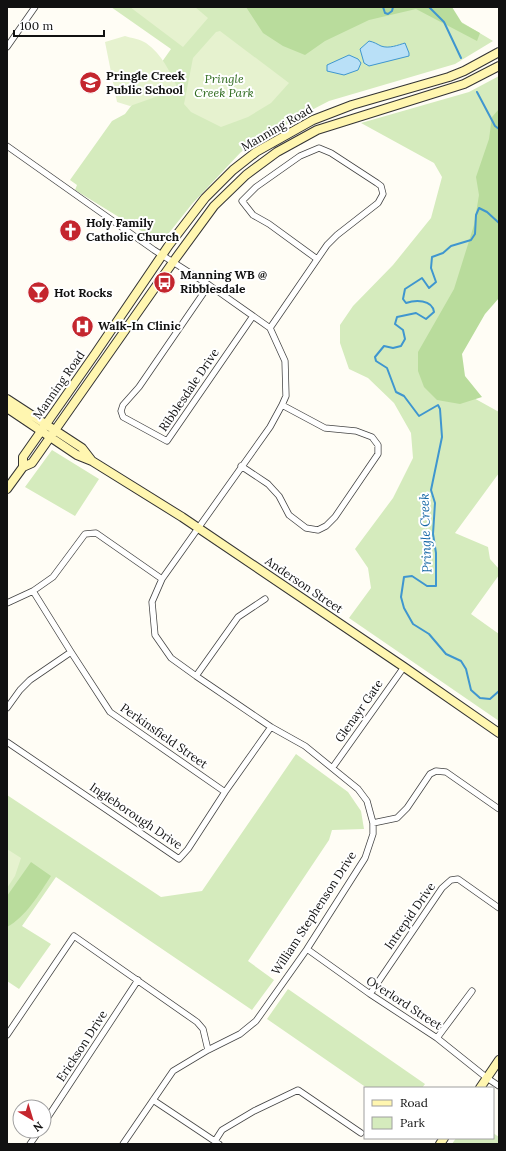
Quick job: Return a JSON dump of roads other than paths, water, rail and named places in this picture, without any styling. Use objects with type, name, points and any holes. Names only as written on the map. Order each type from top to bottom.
[{"type":"main road","name":"Manning Road","points":[[23,467],[22,457],[162,256],[205,198],[233,170],[256,152],[313,120],[352,105],[449,77],[464,71],[499,52]]},
{"type":"main road","name":"Manning Road","points":[[7,489],[23,467],[32,463],[214,206],[246,175],[276,152],[317,130],[464,84],[499,66]]},
{"type":"main road","name":"Anderson Street","points":[[7,399],[82,448],[92,461]]},
{"type":"main road","name":"Anderson Street","points":[[7,408],[77,455],[92,461],[182,517],[499,733]]},
{"type":"main road","points":[[481,1087],[499,1060]]},
{"type":"street","points":[[7,47],[35,7]]},
{"type":"street","points":[[7,146],[162,256],[209,285],[270,328],[285,361],[286,396],[270,427],[197,528]]},
{"type":"street","points":[[270,328],[327,245],[337,235],[378,203],[383,194],[381,186],[377,183],[331,153],[319,148],[300,156],[256,187],[242,201],[253,215],[270,224],[317,259]]},
{"type":"street","name":"Ribblesdale Drive","points":[[209,285],[139,387],[123,405],[121,410],[124,417],[167,441],[253,316]]},
{"type":"street","points":[[241,466],[268,484],[279,496],[289,515],[306,528],[318,530],[326,526],[335,517],[378,454],[378,445],[372,437],[356,430],[325,428],[282,405]]},
{"type":"street","name":"William Stephenson Drive","points":[[123,1144],[173,1071],[208,1050],[240,1034],[256,1021],[307,949],[365,858],[373,834],[373,823],[367,801],[358,789],[333,767],[305,746],[272,726],[171,658],[155,635],[152,602],[162,579],[197,528]]},
{"type":"street","points":[[7,603],[33,591],[53,577],[85,534],[96,533],[162,579]]},
{"type":"street","name":"Perkinsfield Street","points":[[33,591],[110,712],[224,792]]},
{"type":"street","points":[[196,676],[238,617],[265,600]]},
{"type":"street","points":[[7,708],[20,690],[30,680],[71,652]]},
{"type":"street","name":"Glenayr Gate","points":[[333,767],[404,667]]},
{"type":"street","name":"Ingleborough Drive","points":[[7,742],[179,859],[188,849],[224,792],[272,726]]},
{"type":"street","points":[[373,823],[397,818],[407,808],[430,774],[436,771],[446,772],[499,809]]},
{"type":"street","name":"Intrepid Drive","points":[[370,994],[442,888],[451,880],[458,879],[499,908]]},
{"type":"street","points":[[7,1035],[74,936],[197,1022],[203,1030],[208,1050]]},
{"type":"street","name":"Overlord Street","points":[[307,949],[370,994],[437,1038],[499,1086]]},
{"type":"street","name":"Erickson Drive","points":[[52,1111],[138,980]]},
{"type":"street","points":[[437,1038],[472,991]]},
{"type":"street","points":[[153,1100],[217,1143],[222,1130],[254,1111],[298,1090],[361,1133]]},
{"type":"water","points":[[369,41],[387,47],[405,43],[409,56],[369,66],[364,63],[360,49]]},
{"type":"water","points":[[349,55],[358,59],[361,63],[358,70],[344,75],[327,71],[327,65]]},
{"type":"waterway","name":"Pringle Creek","points":[[383,7],[385,13],[388,14],[392,11],[393,7]]},
{"type":"waterway","name":"Pringle Creek","points":[[429,7],[444,22],[461,58]]},
{"type":"waterway","name":"Pringle Creek","points":[[477,92],[495,126],[499,129]]},
{"type":"waterway","name":"Pringle Creek","points":[[499,223],[487,212],[479,208],[476,215],[475,234],[471,240],[451,246],[443,253],[432,257],[431,268],[436,282],[429,288],[422,278],[405,289],[403,299],[406,303],[414,301],[427,303],[433,308],[434,312],[426,319],[416,313],[397,317],[395,324],[403,330],[405,339],[401,346],[393,348],[384,346],[375,357],[376,361],[387,368],[396,392],[404,396],[419,416],[438,405],[440,409],[442,437],[431,490],[435,503],[433,534],[436,553],[436,586],[427,586],[412,576],[404,577],[401,597],[404,608],[413,624],[429,634],[446,654],[461,661],[466,669],[471,690],[480,698],[490,699],[499,691]]},
{"type":"place","name":"Pringle Creek Public School","points":[[90,83]]},
{"type":"place","name":"Holy Family Catholic Church","points":[[71,230]]},
{"type":"place","name":"Manning WB @ Ribblesdale","points":[[165,282]]},
{"type":"place","name":"Hot Rocks","points":[[39,293]]},
{"type":"place","name":"Walk-In Clinic","points":[[83,326]]},
{"type":"park label","name":"Pringle Creek Park","points":[[224,86]]}]
